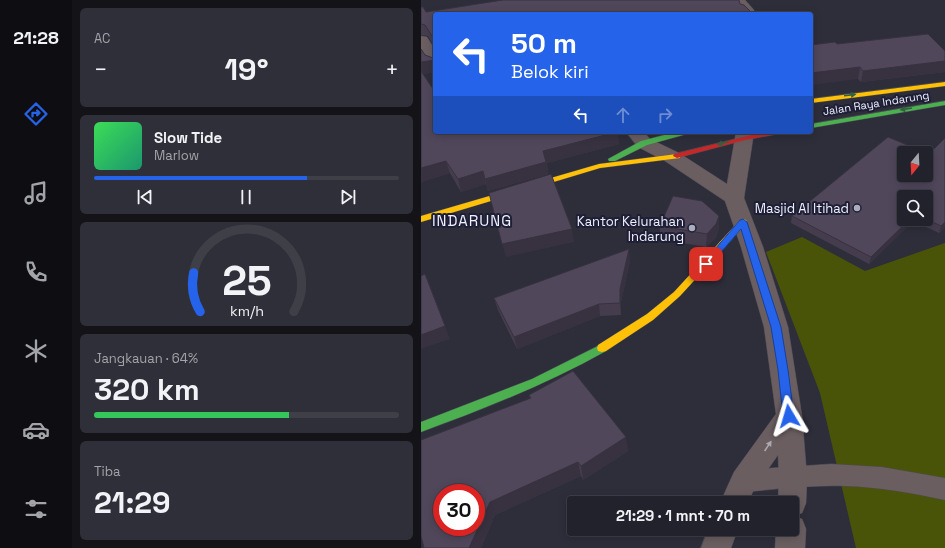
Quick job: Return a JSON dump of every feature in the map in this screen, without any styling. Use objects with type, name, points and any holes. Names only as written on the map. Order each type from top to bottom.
[{"type":"main road","name":"Jalan Raya Indarung","points":[[813,101],[945,84]]},
{"type":"main road","name":"Jalan Raya Indarung","points":[[813,126],[945,103]]},
{"type":"main road","points":[[599,166],[639,138],[669,134]]},
{"type":"main road","points":[[421,219],[599,166],[672,157],[744,135],[754,134]]},
{"type":"main road","points":[[421,427],[495,398],[548,375],[609,344],[644,321],[677,294],[743,222]]},
{"type":"street","points":[[738,0],[747,12]]},
{"type":"street","points":[[423,40],[433,59]]},
{"type":"street","points":[[744,135],[735,198],[776,327],[789,416],[792,490]]},
{"type":"street","points":[[639,138],[672,157],[735,198]]},
{"type":"street","points":[[739,492],[789,416]]},
{"type":"street","points":[[716,548],[720,536]]},
{"type":"street","points":[[791,536],[791,548]]},
{"type":"lane","points":[[739,492],[792,490],[860,476],[911,482],[945,489]]},
{"type":"green space","points":[[802,237],[865,271],[945,243],[945,548],[856,548],[820,393],[766,252]]},
{"type":"building","points":[[503,0],[739,0],[740,4],[744,5],[751,12],[433,12],[433,37],[425,25],[421,24],[421,7],[423,7],[426,12]]},
{"type":"building","points":[[928,34],[945,51],[945,61],[863,71],[860,67],[813,73],[813,45],[835,42],[837,44]]},
{"type":"building","points":[[421,49],[425,55],[433,58],[433,60],[421,62]]},
{"type":"building","points":[[421,71],[433,89],[433,134],[609,134],[543,151],[546,162],[485,179],[483,171],[458,179],[446,161],[421,168]]},
{"type":"building","name":"Masjid Al Itihad","points":[[888,137],[910,146],[897,146],[897,182],[933,182],[933,150],[945,138],[945,222],[941,226],[933,222],[933,190],[897,190],[897,226],[903,226],[871,257],[792,216]]},
{"type":"building","points":[[551,174],[572,229],[502,244],[489,193]]},
{"type":"building","points":[[673,196],[702,201],[719,216],[716,224],[707,234],[660,226]]},
{"type":"building","points":[[629,249],[620,289],[620,303],[599,304],[514,337],[494,298]]},
{"type":"building","points":[[425,274],[445,326],[421,335],[421,276]]},
{"type":"building","points":[[573,371],[626,437],[581,466],[578,462],[490,502],[485,513],[485,484],[433,484],[433,536],[474,536],[469,548],[424,548],[421,536],[421,440],[531,398],[529,395]]},
{"type":"traffic: fast","points":[[813,126],[945,103]]},
{"type":"traffic: fast","points":[[612,159],[644,143],[677,134]]},
{"type":"traffic: fast","points":[[421,427],[536,382],[602,348]]},
{"type":"traffic: slow","points":[[813,101],[945,84]]},
{"type":"traffic: slow","points":[[421,219],[599,166],[677,156]]},
{"type":"traffic: slow","points":[[602,348],[650,317],[677,294],[743,222]]},
{"type":"traffic: jam","points":[[677,156],[765,134]]},
{"type":"place","name":"Masjid Al Itihad","points":[[857,208]]},
{"type":"place","name":"Kantor Kelurahan Indarung","points":[[692,228]]},
{"type":"district","name":"INDARUNG","points":[[472,221]]},
{"type":"route","points":[[706,264],[743,222],[776,327],[789,416]]}]
